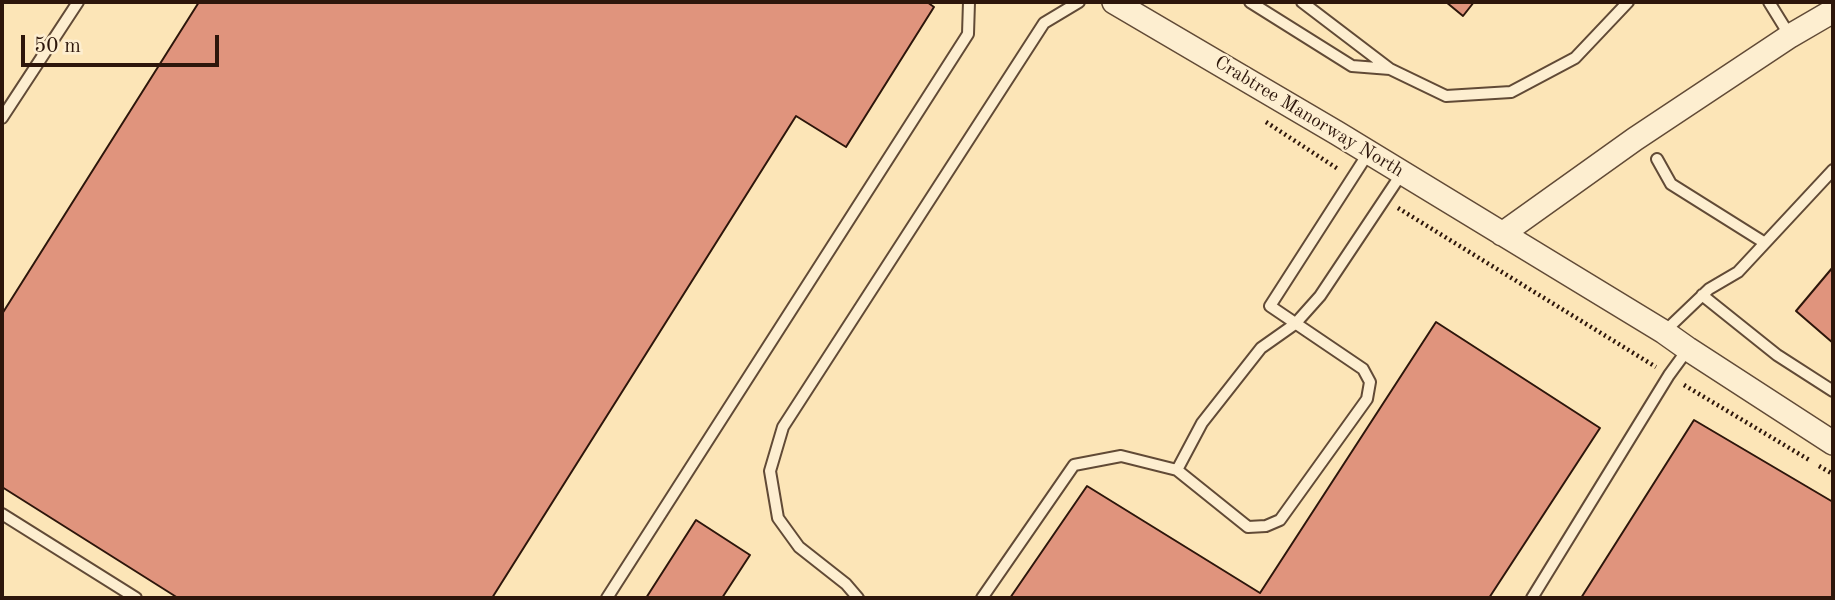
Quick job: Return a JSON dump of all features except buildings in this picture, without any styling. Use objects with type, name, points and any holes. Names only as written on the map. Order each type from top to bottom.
[{"type":"street","name":"Crabtree Manorway North","points":[[1114,2],[1369,152],[1664,332],[1833,443]]},
{"type":"street","points":[[1502,234],[1635,139],[1790,36],[1833,11]]},
{"type":"lane","points":[[2,118],[78,2]]},
{"type":"lane","points":[[607,598],[968,34],[969,2]]},
{"type":"lane","points":[[858,598],[846,584],[799,547],[778,518],[770,471],[783,427],[1044,23],[1079,2]]},
{"type":"lane","points":[[1250,2],[1352,66],[1390,69]]},
{"type":"lane","points":[[1302,2],[1390,69],[1446,96],[1511,92],[1576,58],[1628,2]]},
{"type":"lane","points":[[1769,2],[1790,36]]},
{"type":"lane","points":[[982,598],[1074,465],[1121,456],[1177,470],[1248,527],[1266,526],[1280,520],[1367,399],[1370,382],[1363,369],[1270,306],[1369,152]]},
{"type":"lane","points":[[1657,159],[1671,184],[1765,243]]},
{"type":"lane","points":[[1664,332],[1709,289],[1738,272],[1833,170]]},
{"type":"lane","points":[[1177,470],[1202,423],[1261,348],[1295,324],[1320,296],[1402,173]]},
{"type":"lane","points":[[1702,295],[1777,355],[1833,391]]},
{"type":"lane","points":[[1532,598],[1669,375],[1688,349]]},
{"type":"lane","points":[[2,514],[136,598]]},
{"type":"path","name":"Crabtree Manorway North","points":[[1398,208],[1653,365]]},
{"type":"path","points":[[1681,383],[1833,474]]}]
